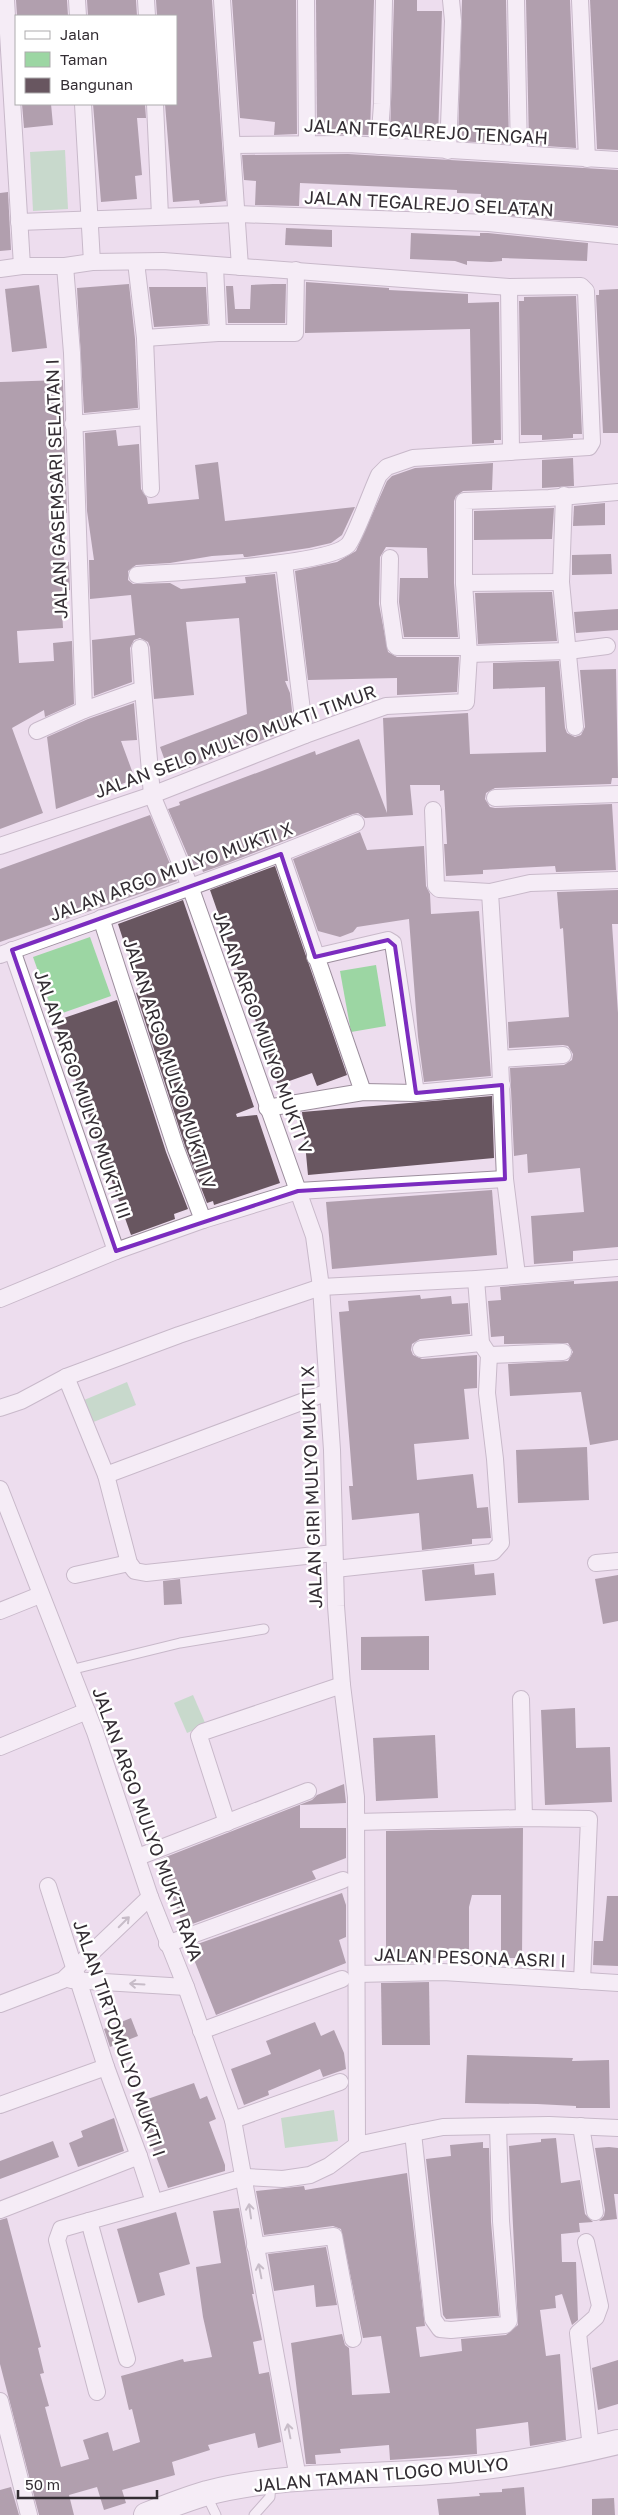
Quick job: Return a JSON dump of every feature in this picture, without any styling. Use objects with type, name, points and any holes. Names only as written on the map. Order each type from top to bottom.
[{"type":"street","points":[[6,0],[22,266]]},
{"type":"street","points":[[76,0],[78,15]]},
{"type":"street","points":[[146,0],[148,15]]},
{"type":"street","points":[[222,0],[238,214],[240,267]]},
{"type":"street","points":[[306,0],[307,144]]},
{"type":"street","points":[[380,146],[384,0]]},
{"type":"street","points":[[448,151],[453,21],[451,0]]},
{"type":"street","points":[[516,0],[519,154]]},
{"type":"street","points":[[580,0],[587,159]]},
{"type":"street","points":[[84,105],[92,262]]},
{"type":"street","points":[[155,105],[160,216]]},
{"type":"street","name":"JALAN TEGALREJO TENGAH","points":[[233,145],[307,144],[380,146],[618,160]]},
{"type":"street","name":"JALAN TEGALREJO SELATAN","points":[[20,222],[90,221],[160,216],[238,214],[489,223],[618,236]]},
{"type":"street","points":[[0,269],[22,266],[65,266],[92,262],[163,261],[509,287],[581,286],[586,291],[591,446],[585,448],[413,458],[386,467],[379,475],[369,494],[350,544],[340,552],[284,563],[137,575]]},
{"type":"street","points":[[136,262],[144,338],[146,416],[151,489]]},
{"type":"street","name":"JALAN GASEMSARI SELATAN I","points":[[65,266],[72,353],[84,710]]},
{"type":"street","points":[[214,266],[218,333]]},
{"type":"street","points":[[144,338],[218,333],[295,333],[296,270]]},
{"type":"street","points":[[509,287],[511,452]]},
{"type":"street","points":[[73,424],[146,416]]},
{"type":"street","points":[[575,727],[561,582],[564,496],[618,492]]},
{"type":"street","name":"JALAN SELO MULYO MUKTI TIMUR","points":[[0,846],[152,795],[305,735],[386,706],[466,702],[468,651],[464,583],[465,501],[564,496]]},
{"type":"street","points":[[390,558],[390,603],[395,645],[397,647],[468,651],[568,651],[607,646]]},
{"type":"street","points":[[284,563],[305,735]]},
{"type":"street","points":[[464,583],[561,582]]},
{"type":"street","name":"JALAN ARGO MULYO MUKTI V","points":[[140,648],[152,795],[191,889],[314,1236],[321,1287]]},
{"type":"street","points":[[37,731],[84,710],[143,689]]},
{"type":"street","points":[[495,798],[618,794]]},
{"type":"street","points":[[432,810],[436,886],[439,889],[490,892],[530,883],[618,880]]},
{"type":"street","name":"JALAN ARGO MULYO MUKTI X","points":[[6,953],[101,918],[191,889],[356,823]]},
{"type":"street","points":[[281,854],[363,1092]]},
{"type":"street","points":[[490,892],[502,1085],[505,1179],[517,1275]]},
{"type":"street","name":"JALAN ARGO MULYO MUKTI IV","points":[[101,918],[173,1140],[203,1220]]},
{"type":"street","points":[[315,956],[388,940],[393,943],[416,1093]]},
{"type":"street","name":"JALAN ARGO MULYO MUKTI III","points":[[6,953],[116,1251]]},
{"type":"street","points":[[500,1059],[563,1055]]},
{"type":"street","points":[[268,1108],[363,1092],[416,1093],[502,1085]]},
{"type":"street","points":[[0,1299],[116,1251],[203,1220],[298,1191],[505,1179]]},
{"type":"street","points":[[0,1408],[20,1401],[66,1377],[179,1335],[321,1287],[476,1279],[618,1268]]},
{"type":"street","points":[[66,1377],[106,1475],[130,1563],[135,1571],[146,1574],[493,1552],[501,1544],[496,1459],[487,1393],[485,1349],[476,1279]]},
{"type":"street","name":"JALAN GIRI MULYO MUKTI X","points":[[321,1287],[342,1685]]},
{"type":"street","points":[[421,1349],[564,1352]]},
{"type":"street","points":[[106,1475],[328,1392]]},
{"type":"street","name":"JALAN ARGO MULYO MUKTI RAYA","points":[[0,1489],[87,1711],[150,1897],[186,1986],[233,2120],[245,2177],[255,2246],[298,2478]]},
{"type":"street","points":[[596,1564],[618,1561]]},
{"type":"street","points":[[75,1575],[130,1563]]},
{"type":"street","points":[[0,1611],[40,1595]]},
{"type":"street","points":[[227,1823],[199,1736],[203,1732],[342,1685]]},
{"type":"street","name":"JALAN PESONA ASRI I","points":[[342,1685],[356,1797],[357,2145]]},
{"type":"street","points":[[356,1822],[524,1818],[521,1699]]},
{"type":"street","points":[[0,1747],[24,1739],[87,1711]]},
{"type":"street","points":[[138,1857],[308,1791]]},
{"type":"street","name":"JALAN PESONA ASRI I","points":[[524,1818],[589,1819],[582,1981]]},
{"type":"street","points":[[168,1944],[343,1880]]},
{"type":"street","name":"JALAN TIRTOMULYO MUKTI I","points":[[48,1886],[72,1977],[139,2156],[154,2202]]},
{"type":"street","points":[[72,1977],[150,1897]]},
{"type":"street","name":"JALAN PESONA ASRI I","points":[[357,1974],[443,1972],[618,1983]]},
{"type":"street","points":[[0,2004],[72,1977],[186,1986]]},
{"type":"street","points":[[201,2031],[342,1980]]},
{"type":"street","points":[[0,2105],[106,2067]]},
{"type":"street","points":[[233,2120],[340,2082]]},
{"type":"street","points":[[581,2126],[594,2212]]},
{"type":"street","points":[[97,2392],[56,2240],[61,2230],[245,2177],[283,2179],[310,2175],[329,2166],[357,2145],[413,2132],[443,2127],[581,2126],[618,2128]]},
{"type":"street","points":[[413,2132],[433,2319],[440,2329],[451,2330],[505,2325],[509,2321],[501,2221],[498,2127]]},
{"type":"street","points":[[0,2210],[139,2156]]},
{"type":"street","points":[[89,2221],[127,2359]]},
{"type":"street","points":[[255,2246],[334,2236],[354,2339]]},
{"type":"street","points":[[586,2242],[600,2306],[596,2317],[578,2333],[591,2448]]},
{"type":"street","points":[[0,2402],[17,2475],[30,2515]]},
{"type":"street","name":"JALAN TAMAN TLOGO MULYO","points":[[147,2515],[206,2494],[271,2482],[298,2478],[458,2470],[531,2460],[618,2442]]},
{"type":"lane","points":[[70,1670],[180,1643],[264,1629]]},
{"type":"lane","points":[[254,2515],[270,2497],[271,2482]]},
{"type":"lane","points":[[206,2494],[216,2515]]},
{"type":"highlighted area","points":[[281,854],[315,957],[388,940],[395,946],[416,1093],[502,1085],[505,1179],[298,1191],[116,1251],[12,950]]},
{"type":"green space","points":[[65,150],[68,209],[33,211],[30,152]]},
{"type":"green space","points":[[90,937],[111,996],[54,1016],[33,957]]},
{"type":"green space","points":[[376,965],[386,1026],[351,1032],[340,971]]},
{"type":"green space","points":[[127,1382],[136,1405],[86,1425],[77,1403]]},
{"type":"green space","points":[[193,1695],[206,1725],[187,1733],[174,1703]]},
{"type":"green space","points":[[334,2110],[338,2141],[285,2148],[281,2118]]},
{"type":"building","points":[[16,0],[67,0],[68,15],[17,15]]},
{"type":"building","points":[[87,0],[136,0],[137,15],[88,15]]},
{"type":"building","points":[[156,0],[212,0],[226,201],[200,204],[199,200],[173,202],[165,105],[178,105],[178,15],[157,15]]},
{"type":"building","points":[[232,0],[296,0],[297,134],[274,135],[275,122],[240,118]]},
{"type":"building","points":[[316,0],[374,0],[370,135],[317,134]]},
{"type":"building","points":[[394,0],[417,0],[417,11],[442,11],[438,139],[390,136]]},
{"type":"building","points":[[462,0],[506,0],[509,144],[458,141]]},
{"type":"building","points":[[526,0],[570,0],[576,148],[529,145]]},
{"type":"building","points":[[590,0],[618,0],[618,150],[597,149]]},
{"type":"building","points":[[22,105],[51,105],[53,125],[24,128]]},
{"type":"building","points":[[93,105],[145,105],[146,118],[137,118],[142,175],[135,176],[137,199],[101,202]]},
{"type":"building","points":[[348,154],[618,170],[618,226],[480,213],[481,194],[457,193],[457,190],[300,183],[299,206],[255,205],[256,181],[244,180],[242,155]]},
{"type":"building","points":[[8,192],[11,250],[0,251],[0,193]]},
{"type":"building","points":[[286,228],[332,230],[332,247],[285,245]]},
{"type":"building","points":[[411,233],[480,236],[480,233],[488,233],[588,243],[587,261],[502,258],[502,261],[491,262],[467,261],[467,265],[455,261],[410,259]]},
{"type":"building","points":[[306,282],[389,288],[389,290],[468,294],[468,303],[499,302],[501,440],[494,440],[494,443],[472,444],[470,329],[305,333]]},
{"type":"building","points":[[129,284],[135,339],[138,408],[84,413],[77,288]]},
{"type":"building","points":[[286,284],[285,323],[228,323],[226,286],[233,286],[235,309],[250,309],[251,285]]},
{"type":"building","points":[[39,285],[47,348],[12,352],[5,289]]},
{"type":"building","points":[[149,287],[206,287],[208,324],[154,327]]},
{"type":"building","points":[[618,289],[618,433],[603,433],[596,295],[599,295],[599,290]]},
{"type":"building","points":[[576,296],[582,434],[573,434],[573,438],[542,440],[542,435],[521,435],[519,301],[524,301],[524,297]]},
{"type":"building","points":[[63,380],[67,513],[61,514],[64,563],[69,562],[70,590],[61,591],[63,628],[17,631],[19,663],[54,661],[53,643],[72,641],[74,704],[45,717],[44,710],[12,728],[43,813],[0,829],[0,382]]},
{"type":"building","points":[[116,430],[118,446],[139,444],[141,489],[147,498],[148,504],[199,499],[195,465],[218,462],[225,521],[355,507],[342,535],[331,543],[247,557],[244,557],[243,554],[212,556],[170,563],[136,565],[128,571],[128,580],[133,584],[170,583],[181,589],[246,583],[245,577],[275,574],[288,681],[285,681],[290,693],[294,728],[181,771],[178,765],[168,769],[160,747],[247,714],[239,618],[186,622],[194,695],[154,699],[150,647],[148,642],[140,638],[134,640],[130,648],[132,682],[94,696],[92,640],[135,635],[131,595],[90,599],[89,560],[94,560],[87,511],[85,433]]},
{"type":"building","points":[[573,458],[574,486],[542,488],[542,460]]},
{"type":"building","points":[[493,463],[492,490],[463,491],[456,496],[454,501],[454,583],[458,637],[404,637],[399,602],[400,578],[428,578],[427,548],[386,547],[380,557],[379,604],[388,652],[397,657],[459,657],[457,692],[397,695],[397,678],[308,680],[295,571],[337,562],[356,551],[387,481],[392,476],[415,468]]},
{"type":"building","points":[[605,503],[605,525],[573,526],[574,506]]},
{"type":"building","points":[[554,508],[552,539],[474,540],[474,511]]},
{"type":"building","points":[[611,554],[612,574],[572,575],[572,555]]},
{"type":"building","points":[[552,592],[557,641],[478,644],[475,593]]},
{"type":"building","points":[[618,609],[618,630],[576,633],[574,612]]},
{"type":"building","points":[[559,661],[565,728],[567,733],[575,737],[581,735],[585,727],[580,670],[616,669],[618,778],[612,778],[611,784],[495,788],[486,793],[485,799],[490,807],[495,808],[612,804],[616,870],[556,872],[555,866],[483,870],[483,874],[446,876],[444,844],[447,844],[444,790],[440,791],[440,785],[410,785],[413,815],[365,818],[358,813],[353,814],[220,866],[203,872],[202,869],[195,872],[168,809],[180,805],[179,802],[315,751],[316,755],[359,739],[387,813],[383,718],[468,713],[470,754],[546,752],[545,687],[493,689],[493,663]]},
{"type":"building","points":[[134,703],[137,740],[121,741],[135,779],[56,809],[47,737],[88,719]]},
{"type":"building","points":[[150,815],[177,881],[0,942],[0,869]]},
{"type":"building","points":[[360,832],[367,850],[424,846],[426,886],[430,894],[431,914],[479,911],[491,1076],[424,1082],[418,1037],[409,919],[357,927],[353,932],[340,937],[318,931],[293,859]]},
{"type":"building","points":[[275,866],[347,1075],[317,1086],[312,1073],[278,1085],[210,890]]},
{"type":"building","points":[[618,890],[618,924],[612,924],[618,1013],[618,1247],[573,1251],[573,1261],[534,1264],[531,1216],[584,1212],[580,1168],[528,1173],[527,1154],[514,1156],[510,1068],[564,1065],[572,1060],[573,1054],[568,1046],[563,1045],[509,1048],[508,1022],[569,1017],[563,928],[560,929],[557,892]]},
{"type":"building","points":[[183,900],[254,1107],[236,1114],[237,1117],[257,1115],[280,1183],[214,1205],[213,1201],[207,1203],[185,1146],[136,993],[140,991],[118,924]]},
{"type":"building","points":[[117,1000],[166,1152],[188,1209],[174,1214],[175,1219],[131,1235],[55,1021]]},
{"type":"building","points":[[492,1096],[494,1158],[308,1175],[302,1112]]},
{"type":"building","points":[[492,1190],[497,1255],[332,1269],[326,1202]]},
{"type":"building","points":[[574,1281],[574,1284],[618,1281],[618,1440],[590,1445],[581,1392],[510,1396],[508,1364],[568,1361],[573,1352],[568,1343],[504,1344],[504,1336],[491,1337],[488,1301],[501,1300],[500,1287]]},
{"type":"building","points":[[420,1295],[421,1299],[451,1296],[452,1304],[468,1303],[470,1334],[420,1339],[412,1344],[411,1350],[413,1355],[422,1359],[477,1355],[477,1388],[464,1389],[469,1439],[414,1444],[417,1480],[473,1474],[477,1508],[488,1507],[491,1538],[472,1539],[472,1544],[422,1550],[419,1513],[352,1520],[349,1486],[353,1486],[339,1312],[349,1311],[348,1301]]},
{"type":"building","points":[[587,1447],[589,1500],[518,1503],[516,1450]]},
{"type":"building","points":[[474,1564],[475,1575],[494,1573],[496,1595],[425,1601],[422,1570]]},
{"type":"building","points":[[618,1575],[618,1621],[603,1624],[595,1579]]},
{"type":"building","points":[[180,1579],[182,1604],[164,1605],[163,1581]]},
{"type":"building","points":[[429,1636],[429,1670],[361,1670],[361,1637]]},
{"type":"building","points":[[575,1708],[576,1748],[610,1747],[612,1802],[545,1805],[541,1710]]},
{"type":"building","points":[[435,1735],[438,1798],[376,1801],[373,1738]]},
{"type":"building","points":[[344,1784],[346,1803],[300,1805],[300,1828],[346,1828],[346,1858],[312,1871],[316,1879],[184,1927],[158,1860],[312,1800],[317,1795]]},
{"type":"building","points":[[523,1828],[522,1958],[501,1958],[501,1895],[472,1895],[469,1907],[469,1958],[429,1958],[429,1962],[386,1963],[386,1831]]},
{"type":"building","points":[[342,1893],[346,1905],[346,1937],[339,1940],[346,1963],[216,2015],[189,1947]]},
{"type":"building","points":[[607,1896],[618,1896],[618,1966],[593,1965],[594,1941],[603,1941]]},
{"type":"building","points":[[429,1982],[430,2045],[382,2045],[381,1983]]},
{"type":"building","points":[[131,2018],[138,2036],[110,2047],[104,2029]]},
{"type":"building","points":[[315,2022],[321,2036],[334,2030],[344,2053],[346,2069],[323,2077],[320,2069],[268,2091],[269,2095],[244,2105],[231,2069],[271,2054],[266,2041]]},
{"type":"building","points":[[467,2055],[573,2058],[572,2061],[609,2060],[610,2108],[465,2103]]},
{"type":"building","points":[[194,2083],[200,2099],[207,2096],[216,2119],[209,2122],[225,2165],[225,2171],[168,2188],[136,2103]]},
{"type":"building","points":[[114,2118],[124,2151],[78,2167],[69,2143],[83,2137],[81,2131]]},
{"type":"building","points":[[556,2138],[561,2183],[580,2180],[585,2214],[593,2222],[579,2223],[580,2232],[561,2234],[562,2262],[576,2262],[578,2320],[572,2325],[562,2294],[555,2296],[556,2308],[540,2310],[546,2356],[560,2354],[566,2440],[530,2446],[528,2422],[476,2429],[477,2454],[390,2460],[389,2445],[340,2449],[341,2453],[315,2455],[316,2464],[306,2464],[291,2343],[342,2334],[345,2345],[349,2348],[352,2395],[390,2393],[381,2336],[363,2338],[341,2229],[333,2226],[264,2235],[256,2191],[304,2186],[305,2190],[407,2173],[425,2326],[416,2327],[420,2357],[462,2351],[461,2339],[506,2335],[518,2325],[509,2146],[541,2142],[541,2139]]},
{"type":"building","points":[[53,2141],[59,2157],[0,2179],[0,2161]]},
{"type":"building","points":[[483,2142],[483,2148],[489,2148],[491,2222],[499,2316],[446,2319],[443,2315],[426,2159],[451,2156],[450,2145]]},
{"type":"building","points":[[595,2148],[618,2148],[618,2194],[614,2194],[617,2219],[599,2221],[604,2216],[605,2210]]},
{"type":"building","points":[[239,2208],[254,2294],[252,2294],[262,2340],[253,2342],[259,2374],[269,2372],[281,2442],[258,2448],[255,2433],[208,2445],[210,2450],[172,2462],[175,2475],[122,2490],[126,2503],[104,2510],[97,2487],[69,2495],[74,2515],[39,2515],[0,2364],[0,2220],[7,2218],[41,2347],[38,2348],[44,2373],[40,2374],[49,2406],[45,2407],[61,2467],[89,2459],[83,2440],[108,2432],[113,2451],[140,2442],[132,2409],[129,2410],[121,2376],[183,2359],[184,2362],[212,2357],[203,2317],[196,2267],[221,2263],[213,2211]]},
{"type":"building","points":[[176,2212],[190,2264],[159,2273],[165,2295],[138,2303],[117,2229]]},
{"type":"building","points":[[326,2247],[337,2305],[316,2307],[314,2285],[274,2291],[268,2254]]},
{"type":"building","points":[[618,2360],[618,2404],[598,2410],[592,2368]]},
{"type":"building","points":[[11,2487],[19,2515],[0,2515],[0,2490]]},
{"type":"building","points":[[524,2487],[526,2515],[439,2515],[437,2499],[480,2496],[479,2493],[502,2492],[502,2489]]},
{"type":"building","points":[[614,2498],[615,2515],[592,2515],[592,2499]]}]
